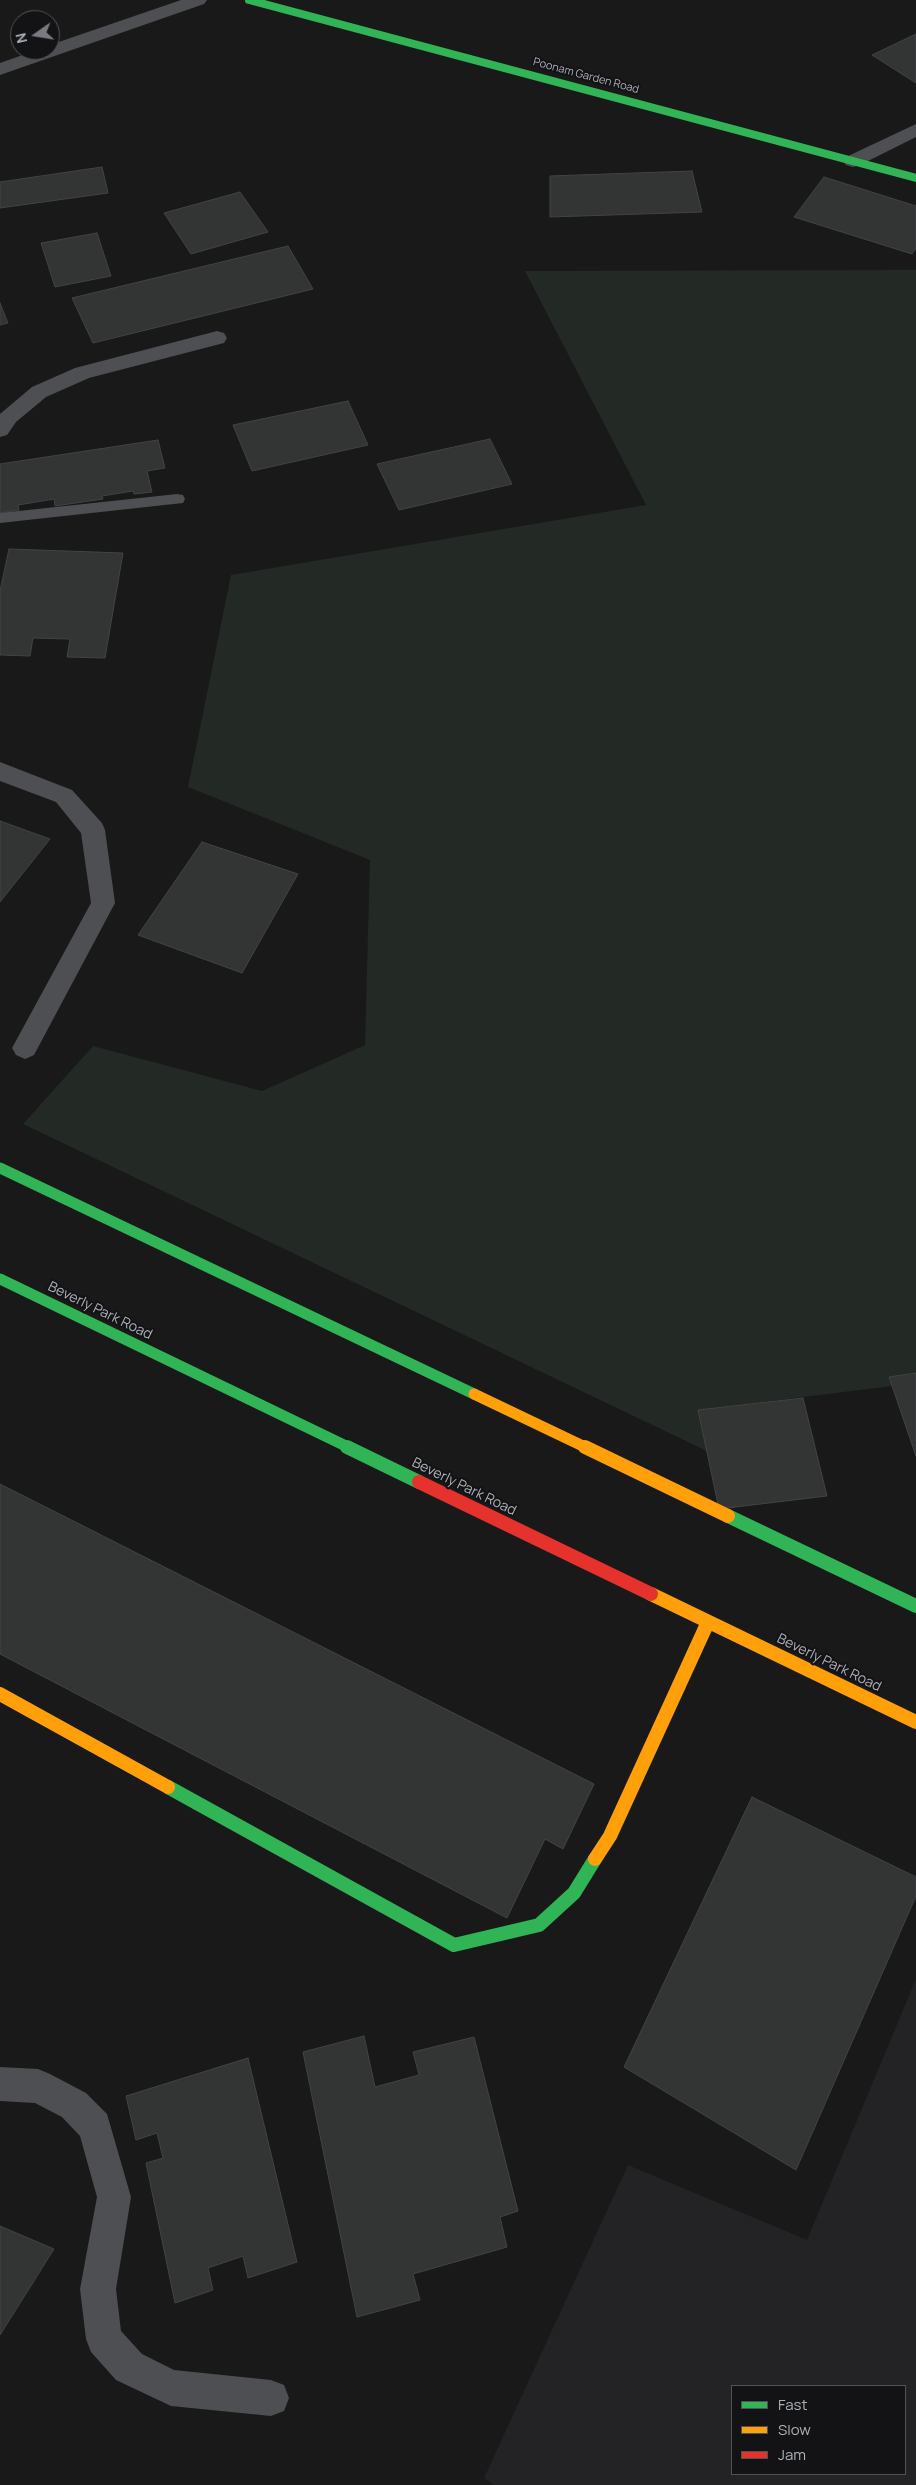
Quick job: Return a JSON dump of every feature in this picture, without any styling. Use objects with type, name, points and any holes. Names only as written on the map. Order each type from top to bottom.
[{"type":"main road","name":"Poonam Garden Road","points":[[249,0],[916,178]]},
{"type":"main road","points":[[0,1168],[916,1606]]},
{"type":"main road","name":"Beverly Park Road","points":[[0,1279],[916,1722]]},
{"type":"main road","points":[[0,1694],[454,1945],[539,1925],[574,1893],[610,1836],[708,1622]]},
{"type":"street","points":[[0,69],[198,0]]},
{"type":"street","points":[[853,161],[916,130]]},
{"type":"street","points":[[0,430],[9,416],[39,392],[82,373],[217,338]]},
{"type":"street","points":[[0,771],[64,796],[94,830],[103,903],[25,1048]]},
{"type":"street","points":[[0,2084],[38,2086],[74,2105],[95,2126],[114,2197],[98,2289],[104,2339],[128,2367],[171,2388],[271,2398]]},
{"type":"lane","points":[[0,518],[177,499]]},
{"type":"shaded area","points":[[916,270],[916,1383],[715,1408],[711,1453],[23,1124],[93,1046],[262,1091],[365,1045],[370,860],[188,787],[231,575],[646,505],[525,271]]},
{"type":"shaded area","points":[[916,1979],[916,2485],[494,2485],[484,2478],[628,2165],[807,2240]]},
{"type":"building","points":[[916,34],[916,83],[872,55]]},
{"type":"building","points":[[102,167],[108,193],[0,208],[0,182]]},
{"type":"building","points":[[692,171],[702,212],[550,217],[550,176]]},
{"type":"building","points":[[824,177],[916,206],[916,248],[912,254],[794,217]]},
{"type":"building","points":[[240,192],[268,232],[191,254],[164,213]]},
{"type":"building","points":[[97,233],[111,276],[55,287],[41,243]]},
{"type":"building","points":[[288,246],[313,289],[93,343],[72,298]]},
{"type":"building","points":[[0,303],[8,323],[0,325]]},
{"type":"building","points":[[348,401],[368,445],[252,471],[233,425]]},
{"type":"building","points":[[490,439],[512,484],[399,510],[377,464]]},
{"type":"building","points":[[158,440],[165,468],[147,471],[152,492],[134,494],[133,491],[102,496],[103,499],[55,506],[54,499],[18,505],[19,510],[0,513],[0,464]]},
{"type":"building","points":[[9,549],[123,553],[105,658],[67,657],[70,639],[33,638],[30,656],[0,655],[0,591]]},
{"type":"building","points":[[0,821],[50,839],[0,902]]},
{"type":"building","points":[[202,842],[298,874],[242,973],[138,935]]},
{"type":"building","points":[[916,1373],[916,1456],[889,1377]]},
{"type":"building","points":[[803,1398],[827,1496],[719,1509],[698,1410]]},
{"type":"building","points":[[0,1484],[594,1784],[563,1849],[545,1839],[507,1918],[0,1654]]},
{"type":"building","points":[[752,1797],[916,1877],[916,1896],[796,2170],[624,2067]]},
{"type":"building","points":[[364,2036],[375,2087],[419,2075],[413,2052],[474,2037],[518,2211],[500,2217],[507,2247],[413,2274],[420,2300],[357,2317],[303,2052]]},
{"type":"building","points":[[248,2058],[297,2262],[248,2278],[243,2256],[208,2268],[213,2290],[175,2303],[146,2163],[163,2158],[157,2133],[136,2140],[126,2096]]},
{"type":"building","points":[[0,2226],[54,2249],[0,2335]]},
{"type":"traffic: fast","points":[[249,0],[916,178]]},
{"type":"traffic: fast","points":[[0,1168],[474,1394]]},
{"type":"traffic: fast","points":[[0,1279],[419,1482]]},
{"type":"traffic: fast","points":[[728,1516],[916,1606]]},
{"type":"traffic: fast","points":[[168,1787],[454,1945],[539,1925],[574,1893],[595,1859]]},
{"type":"traffic: slow","points":[[474,1394],[728,1516]]},
{"type":"traffic: slow","points":[[651,1594],[916,1722]]},
{"type":"traffic: slow","points":[[595,1859],[610,1836],[708,1622]]},
{"type":"traffic: slow","points":[[0,1694],[168,1787]]},
{"type":"traffic: jam","points":[[419,1482],[651,1594]]}]
